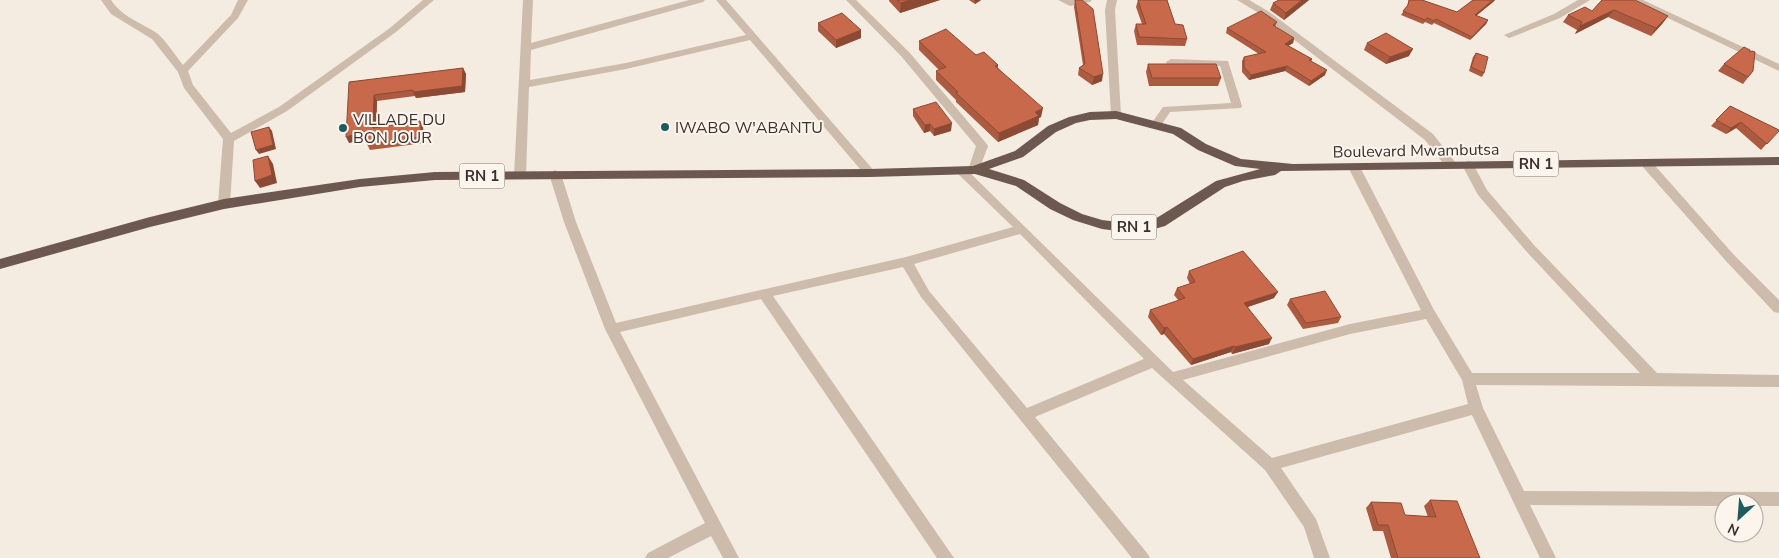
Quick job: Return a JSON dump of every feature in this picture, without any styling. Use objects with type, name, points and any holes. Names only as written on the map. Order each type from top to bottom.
[{"type":"highway","name":"Boulevard Mwambutsa","points":[[974,170],[1019,154],[1052,129],[1072,120],[1090,116],[1116,116],[1156,124],[1177,131],[1202,147],[1239,163],[1293,168],[1779,161]]},
{"type":"highway","name":"Boulevard Mwambutsa","points":[[974,170],[1007,178],[1021,184],[1057,207],[1077,217],[1106,226],[1132,228],[1152,225],[1169,218],[1211,188],[1225,182],[1243,176],[1293,168]]},
{"type":"highway","name":"RN 1","points":[[0,264],[150,222],[224,204],[370,182],[435,176],[870,173],[974,170]]},
{"type":"street","points":[[106,0],[114,12],[155,38],[182,71],[188,86],[229,139],[224,204]]},
{"type":"street","points":[[182,71],[235,16],[243,0]]},
{"type":"street","points":[[229,139],[283,109],[392,30],[429,0]]},
{"type":"street","points":[[520,176],[528,0]]},
{"type":"street","points":[[526,48],[700,0]]},
{"type":"street","points":[[721,0],[870,173]]},
{"type":"street","points":[[852,0],[905,54],[982,146],[974,170]]},
{"type":"street","points":[[1063,0],[1070,3],[1086,0]]},
{"type":"street","points":[[1112,0],[1110,10],[1116,116]]},
{"type":"street","points":[[1242,0],[1265,13],[1429,137],[1451,166]]},
{"type":"street","points":[[1509,35],[1557,16],[1585,0]]},
{"type":"street","points":[[1635,0],[1779,68]]},
{"type":"street","points":[[525,84],[626,66],[753,36]]},
{"type":"street","points":[[1156,124],[1167,109],[1237,106],[1224,62],[1171,62]]},
{"type":"street","points":[[1646,163],[1730,258],[1777,303]]},
{"type":"street","points":[[1468,165],[1482,192],[1530,248],[1654,379]]},
{"type":"street","points":[[1354,167],[1429,313],[1468,379],[1476,408],[1548,558]]},
{"type":"street","points":[[960,171],[1022,229],[1171,378],[1270,465],[1311,524],[1322,558]]},
{"type":"street","points":[[555,174],[570,222],[612,329],[730,558]]},
{"type":"street","points":[[612,329],[906,262],[1022,229]]},
{"type":"street","points":[[906,262],[925,294],[1142,558]]},
{"type":"street","points":[[764,293],[946,558]]},
{"type":"street","points":[[1171,378],[1350,329],[1429,313]]},
{"type":"street","points":[[1024,415],[1154,361]]},
{"type":"street","points":[[1468,379],[1779,381]]},
{"type":"street","points":[[1270,465],[1476,408]]},
{"type":"street","points":[[1518,498],[1779,499]]},
{"type":"street","points":[[653,558],[715,526]]},
{"type":"building","points":[[897,0],[910,0],[901,3]]},
{"type":"building","points":[[1075,0],[1082,0],[1093,9],[1103,74],[1094,77],[1079,68],[1085,64]]},
{"type":"building","points":[[1138,0],[1167,0],[1175,24],[1183,25],[1187,39],[1139,37],[1136,24],[1146,24]]},
{"type":"building","points":[[1279,0],[1302,0],[1286,13],[1273,3]]},
{"type":"building","points":[[1409,0],[1422,0],[1457,12],[1473,0],[1493,0],[1475,15],[1488,20],[1472,37],[1436,19],[1434,21],[1427,18],[1425,20],[1403,11],[1408,5]]},
{"type":"building","points":[[1602,0],[1635,0],[1668,16],[1656,28],[1614,10],[1580,26],[1582,22],[1568,15],[1585,7],[1592,11]]},
{"type":"building","points":[[1261,11],[1277,22],[1273,25],[1294,38],[1285,44],[1327,70],[1311,81],[1287,66],[1251,75],[1244,67],[1244,57],[1266,52],[1227,28]]},
{"type":"building","points":[[842,13],[861,30],[836,40],[818,23]]},
{"type":"building","points":[[946,29],[976,55],[984,52],[998,65],[995,66],[1043,108],[1035,112],[1039,116],[999,133],[956,93],[958,92],[936,71],[946,67],[919,41]]},
{"type":"building","points":[[1386,33],[1413,49],[1390,57],[1367,43]]},
{"type":"building","points":[[1744,47],[1750,50],[1750,52],[1755,52],[1753,71],[1748,77],[1724,64]]},
{"type":"building","points":[[1476,53],[1488,57],[1484,73],[1471,67]]},
{"type":"building","points":[[1148,64],[1216,64],[1221,78],[1152,78]]},
{"type":"building","points":[[463,68],[462,86],[374,95],[373,128],[420,121],[422,137],[367,144],[368,131],[346,137],[349,82]]},
{"type":"building","points":[[936,102],[952,123],[934,129],[930,124],[925,125],[913,109]]},
{"type":"building","points":[[1730,106],[1779,131],[1767,144],[1741,122],[1731,128],[1716,120]]},
{"type":"building","points":[[269,127],[273,145],[256,150],[251,132]]},
{"type":"building","points":[[268,156],[272,175],[255,181],[253,160]]},
{"type":"building","points":[[1243,251],[1278,292],[1244,303],[1272,338],[1234,346],[1193,359],[1167,327],[1164,328],[1150,310],[1185,298],[1177,288],[1195,282],[1189,271]]},
{"type":"building","points":[[1325,291],[1341,317],[1306,323],[1290,299]]},
{"type":"building","points":[[1430,500],[1457,501],[1480,558],[1398,558],[1388,525],[1378,525],[1371,502],[1401,503],[1405,515],[1436,517]]},
{"type":"place","name":"IWABO W'ABANTU","points":[[665,127]]},
{"type":"place","name":"VILLADE DU BON JOUR","points":[[343,128]]}]
